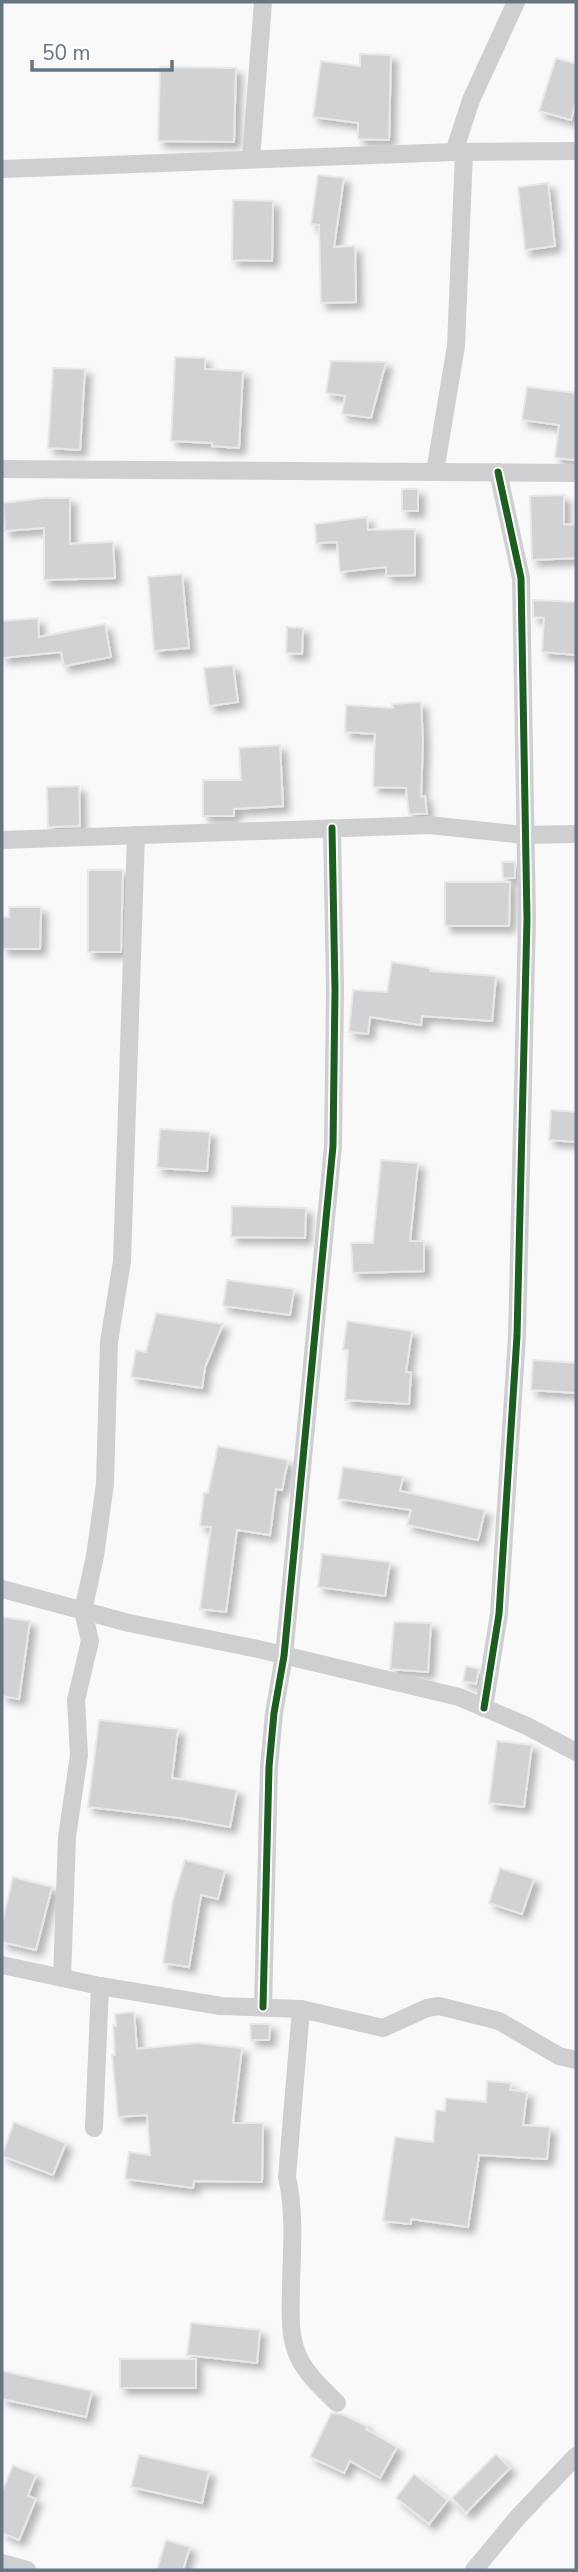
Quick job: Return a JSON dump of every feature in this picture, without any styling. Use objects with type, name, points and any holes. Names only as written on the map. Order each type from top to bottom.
[{"type":"street","points":[[251,159],[263,2]]},
{"type":"street","points":[[435,472],[456,346],[459,153],[471,100],[516,2]]},
{"type":"street","points":[[2,169],[251,159],[576,152]]},
{"type":"street","points":[[2,469],[576,473]]},
{"type":"street","points":[[484,1708],[499,1614],[517,1336],[527,919],[521,578],[498,472]]},
{"type":"street","points":[[2,840],[429,825],[524,835],[576,834]]},
{"type":"street","points":[[262,2007],[269,1767],[274,1713],[284,1656],[333,1146],[335,990],[332,828]]},
{"type":"street","points":[[62,1978],[67,1837],[79,1755],[76,1700],[90,1641],[83,1611],[95,1556],[105,1484],[109,1342],[122,1261],[136,835]]},
{"type":"street","points":[[2,1589],[129,1623],[459,1697],[527,1726],[576,1752]]},
{"type":"street","points":[[2,1965],[100,1986],[221,2006],[301,2009],[383,2028],[427,2008],[439,2006],[499,2021],[559,2056],[576,2060]]},
{"type":"street","points":[[94,2128],[100,1986]]},
{"type":"street","points":[[301,2009],[287,2177],[291,2206],[290,2323],[298,2357],[314,2381],[337,2403]]},
{"type":"street","points":[[474,2570],[518,2517],[576,2456]]},
{"type":"street","points":[[2,2563],[27,2570]]},
{"type":"building","points":[[360,54],[391,55],[389,140],[358,139],[358,123],[313,117],[321,61],[360,66]]},
{"type":"building","points":[[556,58],[576,64],[576,102],[571,120],[539,111]]},
{"type":"building","points":[[160,67],[236,68],[234,142],[158,141]]},
{"type":"building","points":[[318,175],[344,178],[334,247],[355,246],[356,302],[321,303],[319,225],[311,224]]},
{"type":"building","points":[[548,183],[555,246],[525,250],[518,187]]},
{"type":"building","points":[[233,200],[273,201],[272,261],[232,260]]},
{"type":"building","points":[[175,357],[205,358],[205,369],[243,371],[239,448],[212,446],[212,443],[171,441]]},
{"type":"building","points":[[331,361],[386,362],[371,418],[342,414],[345,396],[326,393]]},
{"type":"building","points":[[53,368],[85,369],[80,450],[48,448]]},
{"type":"building","points":[[527,387],[576,393],[576,460],[555,458],[559,425],[522,420]]},
{"type":"building","points":[[402,489],[418,489],[418,511],[402,511]]},
{"type":"building","points":[[564,495],[564,524],[576,525],[576,558],[532,560],[530,496]]},
{"type":"building","points":[[70,498],[70,544],[113,542],[115,578],[44,580],[44,528],[5,531],[3,503]]},
{"type":"building","points":[[367,517],[368,530],[415,529],[415,575],[386,576],[386,567],[340,572],[337,542],[316,543],[315,524]]},
{"type":"building","points":[[182,574],[189,648],[154,651],[148,577]]},
{"type":"building","points":[[533,600],[576,602],[576,655],[542,652],[544,618],[533,617]]},
{"type":"building","points":[[38,618],[39,637],[105,624],[111,657],[64,666],[61,652],[2,658],[2,621]]},
{"type":"building","points":[[287,627],[303,628],[302,654],[286,653]]},
{"type":"building","points":[[233,665],[238,702],[209,706],[204,668]]},
{"type":"building","points":[[421,702],[421,797],[425,796],[427,814],[409,814],[406,788],[373,787],[375,734],[345,732],[346,705],[393,708],[392,704]]},
{"type":"building","points":[[280,745],[283,806],[234,809],[234,816],[203,816],[203,780],[241,780],[239,748]]},
{"type":"building","points":[[79,786],[80,826],[48,827],[47,787]]},
{"type":"building","points":[[502,862],[515,862],[515,878],[503,878]]},
{"type":"building","points":[[88,870],[123,870],[121,952],[88,952]]},
{"type":"building","points":[[445,882],[510,882],[509,926],[445,926]]},
{"type":"building","points":[[9,907],[41,907],[40,949],[2,949],[2,917],[9,917]]},
{"type":"building","points":[[392,962],[430,968],[430,971],[496,976],[492,1021],[422,1016],[421,1025],[370,1017],[368,1034],[349,1032],[353,990],[387,992]]},
{"type":"building","points":[[551,1110],[576,1112],[576,1142],[549,1140]]},
{"type":"building","points":[[160,1129],[210,1132],[207,1171],[157,1168]]},
{"type":"building","points":[[381,1160],[418,1163],[410,1241],[424,1241],[424,1271],[353,1273],[351,1243],[373,1243]]},
{"type":"building","points":[[232,1206],[306,1208],[305,1238],[231,1237]]},
{"type":"building","points":[[227,1280],[294,1289],[290,1315],[223,1306]]},
{"type":"building","points":[[156,1313],[223,1324],[205,1367],[202,1388],[131,1377],[136,1350],[146,1352]]},
{"type":"building","points":[[347,1321],[412,1331],[406,1372],[411,1372],[409,1404],[345,1400],[348,1350],[343,1350]]},
{"type":"building","points":[[533,1360],[576,1363],[576,1393],[531,1390]]},
{"type":"building","points":[[218,1446],[288,1460],[282,1490],[276,1489],[270,1535],[237,1530],[226,1612],[200,1609],[211,1527],[200,1526],[204,1493],[208,1493]]},
{"type":"building","points":[[343,1467],[403,1476],[400,1491],[485,1510],[478,1540],[407,1525],[411,1510],[338,1499]]},
{"type":"building","points":[[322,1554],[390,1562],[385,1596],[318,1587]]},
{"type":"building","points":[[2,1617],[30,1621],[19,1699],[2,1696]]},
{"type":"building","points":[[394,1622],[431,1623],[428,1672],[390,1669]]},
{"type":"building","points":[[466,1666],[479,1669],[476,1684],[463,1681]]},
{"type":"building","points":[[99,1720],[178,1729],[172,1778],[237,1790],[230,1827],[88,1807]]},
{"type":"building","points":[[497,1741],[532,1745],[524,1807],[489,1803]]},
{"type":"building","points":[[185,1860],[225,1870],[218,1899],[201,1895],[189,1967],[163,1963],[173,1900]]},
{"type":"building","points":[[500,1868],[534,1879],[522,1914],[489,1903]]},
{"type":"building","points":[[13,1877],[52,1887],[36,1950],[2,1942],[2,1923]]},
{"type":"building","points":[[134,2012],[137,2049],[197,2043],[242,2048],[233,2123],[263,2123],[262,2182],[194,2181],[193,2188],[125,2179],[129,2152],[150,2155],[147,2115],[118,2117],[112,2055],[115,2055],[113,2025],[116,2026],[115,2014]]},
{"type":"building","points":[[250,2024],[270,2024],[269,2040],[251,2040]]},
{"type":"building","points":[[487,2081],[511,2083],[510,2090],[527,2092],[523,2125],[550,2127],[547,2159],[479,2155],[468,2227],[411,2219],[411,2224],[383,2221],[395,2137],[433,2142],[436,2110],[445,2111],[446,2098],[486,2102]]},
{"type":"building","points":[[14,2122],[66,2143],[53,2175],[2,2156]]},
{"type":"building","points":[[191,2323],[260,2330],[257,2363],[187,2355]]},
{"type":"building","points":[[120,2359],[196,2359],[196,2388],[120,2388]]},
{"type":"building","points":[[2,2371],[92,2391],[86,2417],[2,2399]]},
{"type":"building","points":[[331,2413],[341,2414],[367,2426],[366,2429],[397,2447],[380,2478],[350,2461],[344,2473],[310,2457]]},
{"type":"building","points":[[496,2454],[510,2468],[466,2513],[452,2498]]},
{"type":"building","points":[[139,2455],[209,2471],[202,2503],[131,2487]]},
{"type":"building","points":[[13,2465],[36,2475],[28,2496],[36,2499],[19,2540],[2,2533],[2,2492]]},
{"type":"building","points":[[414,2474],[448,2500],[429,2524],[396,2498]]},
{"type":"building","points":[[166,2540],[190,2547],[183,2570],[157,2570]]},
{"type":"cycle path","points":[[484,1708],[499,1614],[517,1336],[527,919],[521,578],[498,472]]},
{"type":"cycle path","points":[[263,2007],[269,1767],[274,1713],[284,1656],[333,1146],[335,990],[332,828]]}]
